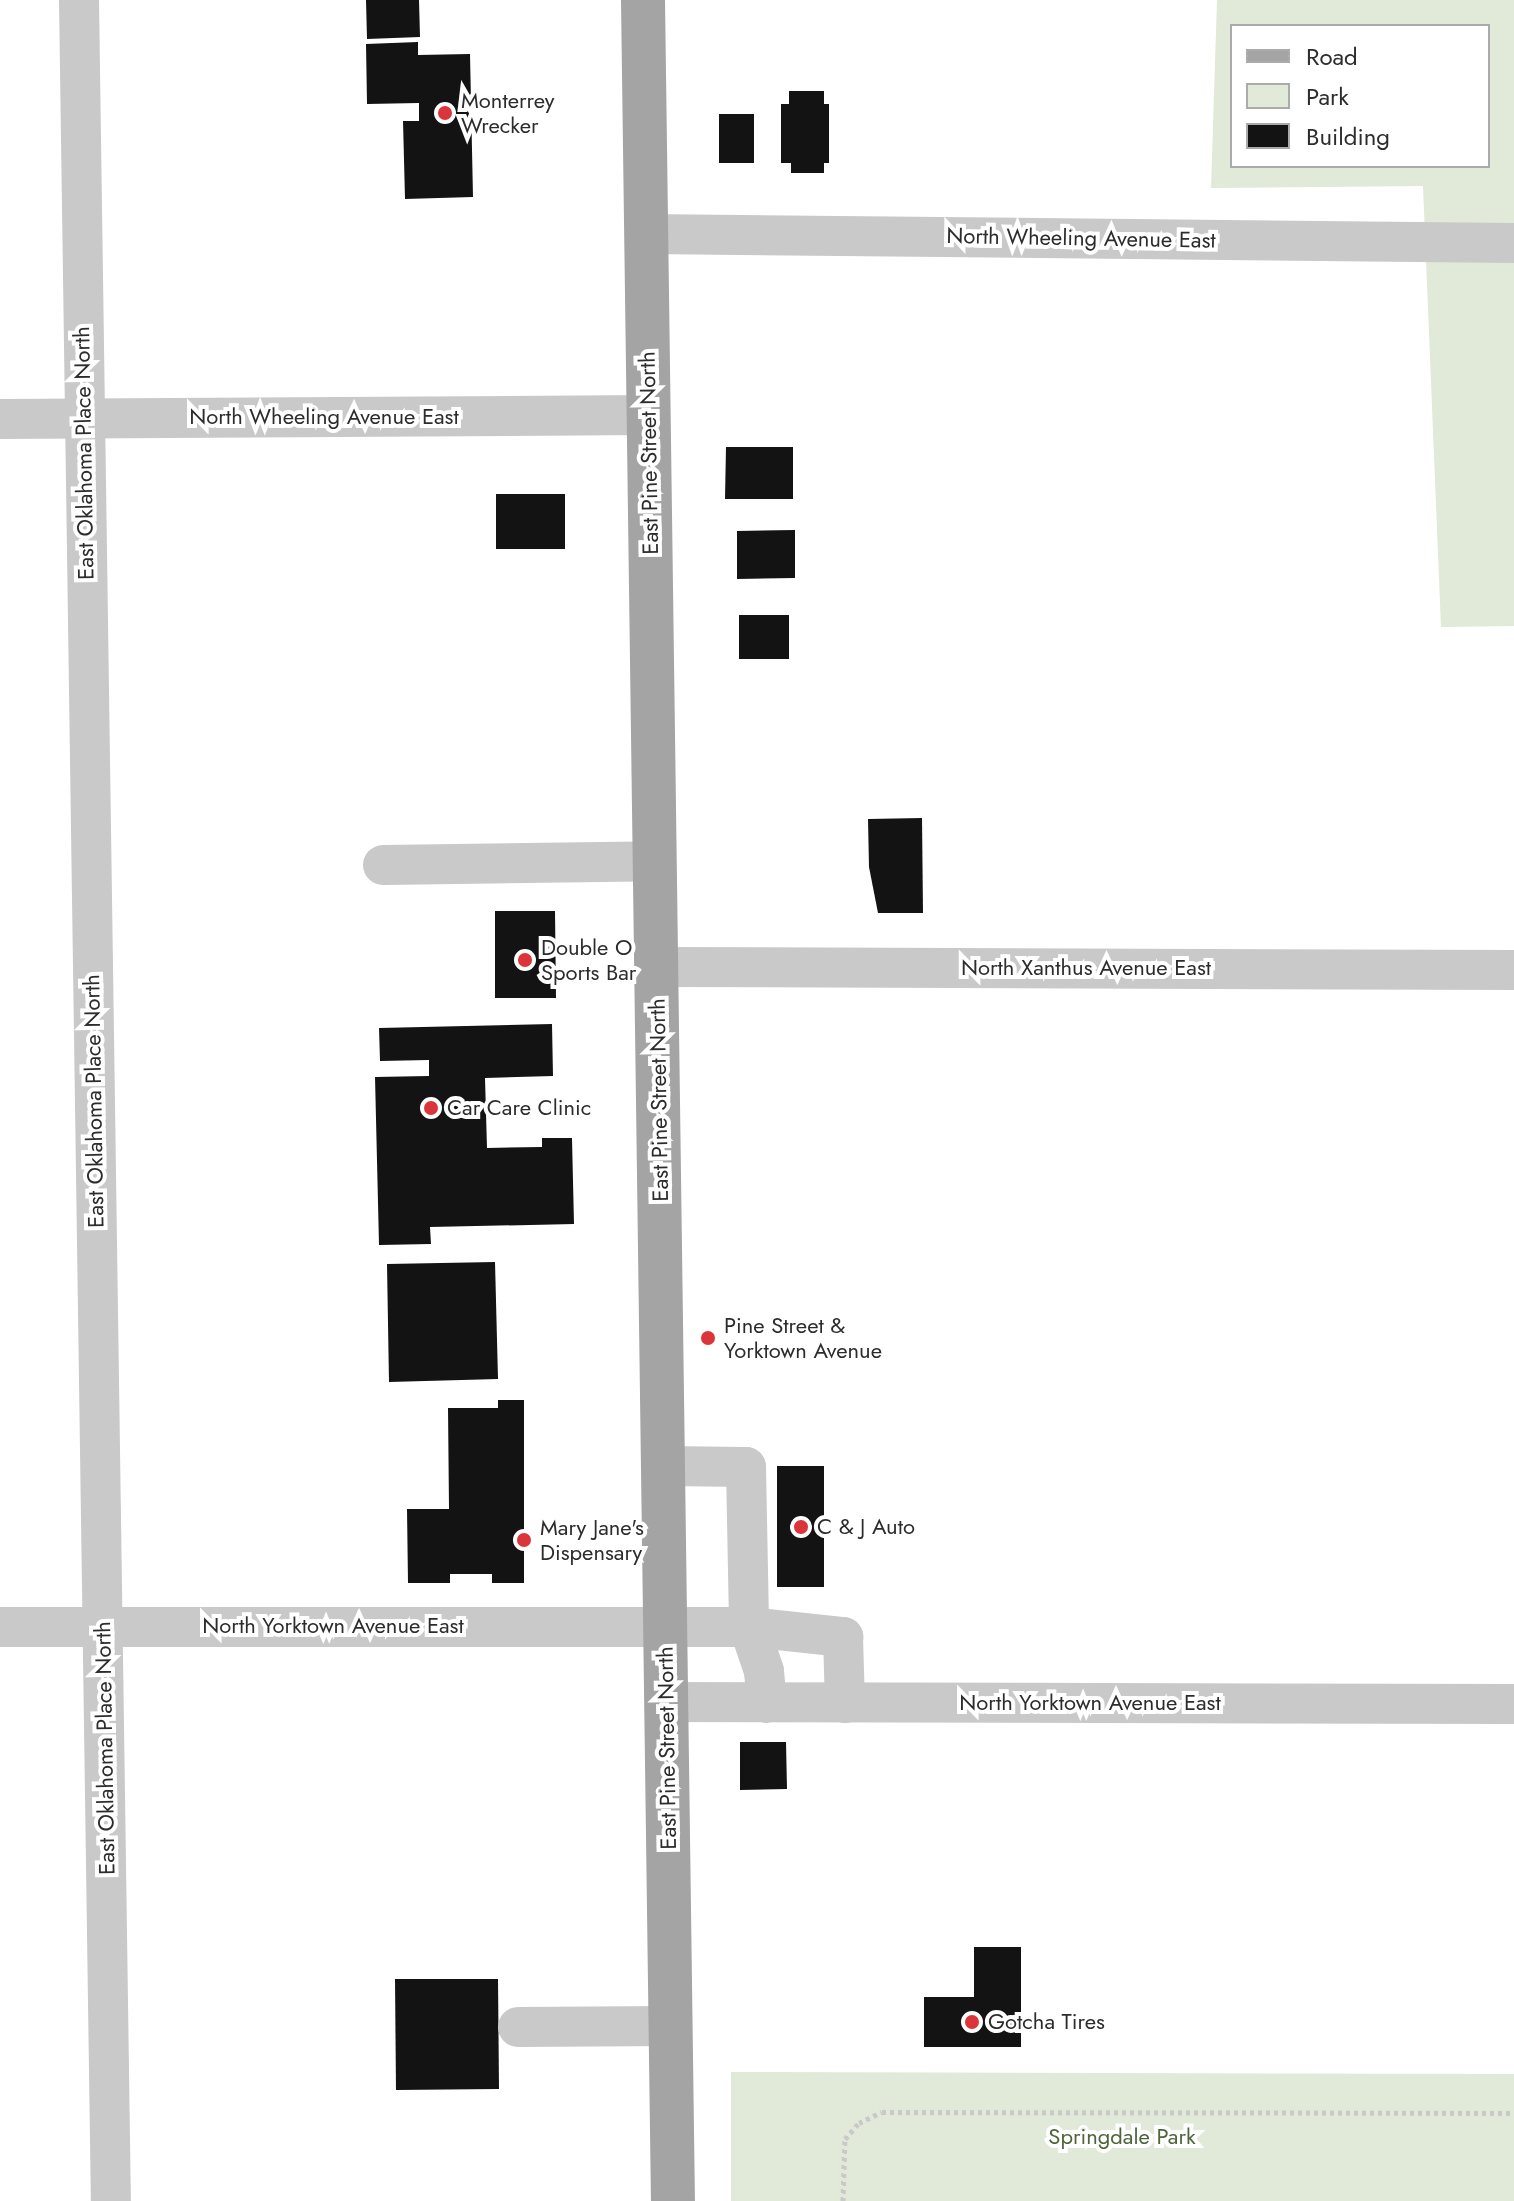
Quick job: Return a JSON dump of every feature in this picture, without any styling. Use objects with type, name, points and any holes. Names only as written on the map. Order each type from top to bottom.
[{"type":"main road","name":"East Pine Street North","points":[[643,0],[673,2201]]},
{"type":"street","name":"East Oklahoma Place North","points":[[79,0],[111,2201]]},
{"type":"street","name":"North Wheeling Avenue East","points":[[647,234],[1514,243]]},
{"type":"street","name":"North Wheeling Avenue East","points":[[0,419],[648,415]]},
{"type":"street","points":[[383,865],[656,861]]},
{"type":"street","name":"North Xanthus Avenue East","points":[[658,967],[1514,970]]},
{"type":"street","points":[[664,1466],[746,1467],[749,1627],[764,1671],[767,1703]]},
{"type":"street","name":"North Yorktown Avenue East","points":[[0,1627],[749,1627],[843,1637],[845,1703]]},
{"type":"street","name":"North Yorktown Avenue East","points":[[667,1702],[1514,1704]]},
{"type":"street","points":[[518,2027],[671,2026]]},
{"type":"path","points":[[843,2201],[845,2139],[859,2123],[882,2112],[1514,2113]]},
{"type":"green space","points":[[1217,0],[1514,0],[1514,626],[1441,627],[1423,186],[1211,188]]},
{"type":"green space","name":"Springdale Park","points":[[731,2072],[1514,2074],[1514,2201],[731,2201]]},
{"type":"building","points":[[366,0],[419,0],[420,37],[367,39]]},
{"type":"building","name":"Monterrey Wrecker","points":[[418,42],[418,55],[470,54],[473,197],[405,199],[403,121],[419,121],[419,103],[367,104],[366,44]]},
{"type":"building","points":[[789,91],[824,91],[824,104],[829,104],[829,163],[824,163],[824,173],[791,173],[791,163],[781,163],[781,104],[789,104]]},
{"type":"building","points":[[719,114],[754,114],[754,163],[719,163]]},
{"type":"building","points":[[726,447],[793,447],[793,499],[725,499]]},
{"type":"building","points":[[496,494],[565,494],[565,549],[496,549]]},
{"type":"building","points":[[795,530],[795,578],[737,579],[737,531]]},
{"type":"building","points":[[739,615],[789,615],[789,659],[739,659]]},
{"type":"building","points":[[922,818],[923,913],[878,913],[869,867],[868,819]]},
{"type":"building","name":"Double O Sports Bar","points":[[495,911],[555,911],[556,998],[495,998]]},
{"type":"building","name":"Car Care Clinic","points":[[552,1024],[553,1076],[485,1078],[487,1148],[542,1147],[542,1138],[572,1138],[574,1224],[430,1227],[431,1244],[379,1245],[375,1077],[429,1076],[429,1060],[380,1061],[379,1028]]},
{"type":"building","points":[[495,1262],[498,1379],[389,1382],[387,1264]]},
{"type":"building","points":[[498,1400],[524,1400],[524,1583],[492,1583],[492,1574],[450,1574],[450,1583],[408,1583],[407,1509],[449,1509],[448,1408],[498,1408]]},
{"type":"building","name":"C & J Auto","points":[[777,1466],[824,1466],[824,1587],[777,1587]]},
{"type":"building","points":[[740,1742],[786,1742],[787,1789],[740,1790]]},
{"type":"building","name":"Gotcha Tires","points":[[974,1947],[1021,1947],[1021,2047],[924,2047],[924,1997],[974,1997]]},
{"type":"building","points":[[395,1979],[498,1979],[499,2089],[396,2090]]},
{"type":"place","name":"Monterrey Wrecker","points":[[445,113]]},
{"type":"place","name":"Double O Sports Bar","points":[[525,960]]},
{"type":"place","name":"Car Care Clinic","points":[[431,1108]]},
{"type":"place","name":"Pine Street & Yorktown Avenue","points":[[708,1338]]},
{"type":"place","name":"C & J Auto","points":[[801,1527]]},
{"type":"place","name":"Mary Jane's Dispensary","points":[[524,1540]]},
{"type":"place","name":"Gotcha Tires","points":[[972,2022]]}]
